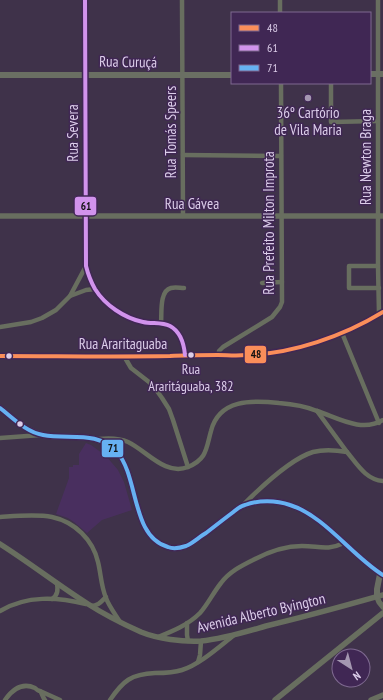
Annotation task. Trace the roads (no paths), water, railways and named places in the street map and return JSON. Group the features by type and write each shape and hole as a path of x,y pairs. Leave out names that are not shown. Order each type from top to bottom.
{"main road":[{"name":"Rua Curuçá","path":"0,75 231,75"},
{"path":"0,408 26,428 42,435 99,439 109,445 122,460 143,522 148,532 160,544 168,548 187,545 243,505 257,502 277,502 290,505 316,519 382,574 377,589 380,596"}],"street":[{"name":"Rua Severa","path":"85,0 86,266"},
{"name":"Rua Tomás Speers","path":"182,0 183,216"},
{"path":"280,0 280,12"},
{"name":"Rua Newton Braga","path":"378,0 380,74 378,121 381,216 378,266 381,313"},
{"name":"Rua Prefeito Milton Improta","path":"219,355 219,351 223,347 272,317 277,312 282,302 281,84"},
{"path":"331,84 331,122 378,121"},
{"path":"183,155 281,156"},
{"name":"Rua Gávea","path":"0,216 381,216"},
{"path":"86,266 95,289 104,300 124,316 138,321 171,326 179,334 182,340 185,356"},
{"path":"0,327 31,322 56,310 70,296 86,266"},
{"path":"378,266 349,266 349,288 379,288"},
{"path":"262,282 282,282"},
{"path":"161,324 164,293 171,288 184,288"},
{"path":"70,296 86,290 95,289"},
{"name":"Rua Araritaguaba","path":"0,356 246,356 296,348 317,342 342,333 381,313"},
{"path":"99,439 109,438 128,442 164,465 175,468 184,468 202,458 206,452 217,417 223,411 241,403 278,402 298,405 360,426 369,426 381,422 342,333"},
{"path":"124,356 131,368 157,390 166,404 173,420 188,467"},
{"path":"316,410 347,452 367,475 372,479 383,481"},
{"path":"0,438 42,435"},
{"path":"243,505 272,478 305,455 323,450 338,450 347,452"},
{"path":"0,517 43,516 67,522 77,528 85,536 96,554 106,597 120,622"},
{"path":"158,637 177,629 201,612 225,578 236,568 274,550 302,546 330,548 344,543"},
{"name":"Avenida Alberto Byington","path":"0,544 90,605 143,633 158,637 188,641 201,641 328,611 380,596"},
{"path":"52,599 57,595 57,583"},
{"path":"380,596 379,602 383,607"},
{"path":"0,611 6,607 27,600 52,599 94,606 99,604 106,597"},
{"path":"275,700 383,613"},
{"path":"187,623 188,641"},
{"path":"110,700 120,687 134,676 141,674 170,673 183,670 198,662 235,634"},
{"path":"198,662 201,641"},
{"path":"5,700 13,691 23,686 30,686 56,699"},
{"path":"40,691 45,700"},
{"path":"373,700 383,695"}],"place":[{"name":"36º Cartório de Vila Maria","path":"308,98"},
{"name":"Rua Araritáguaba, 382","path":"191,355"}]}
